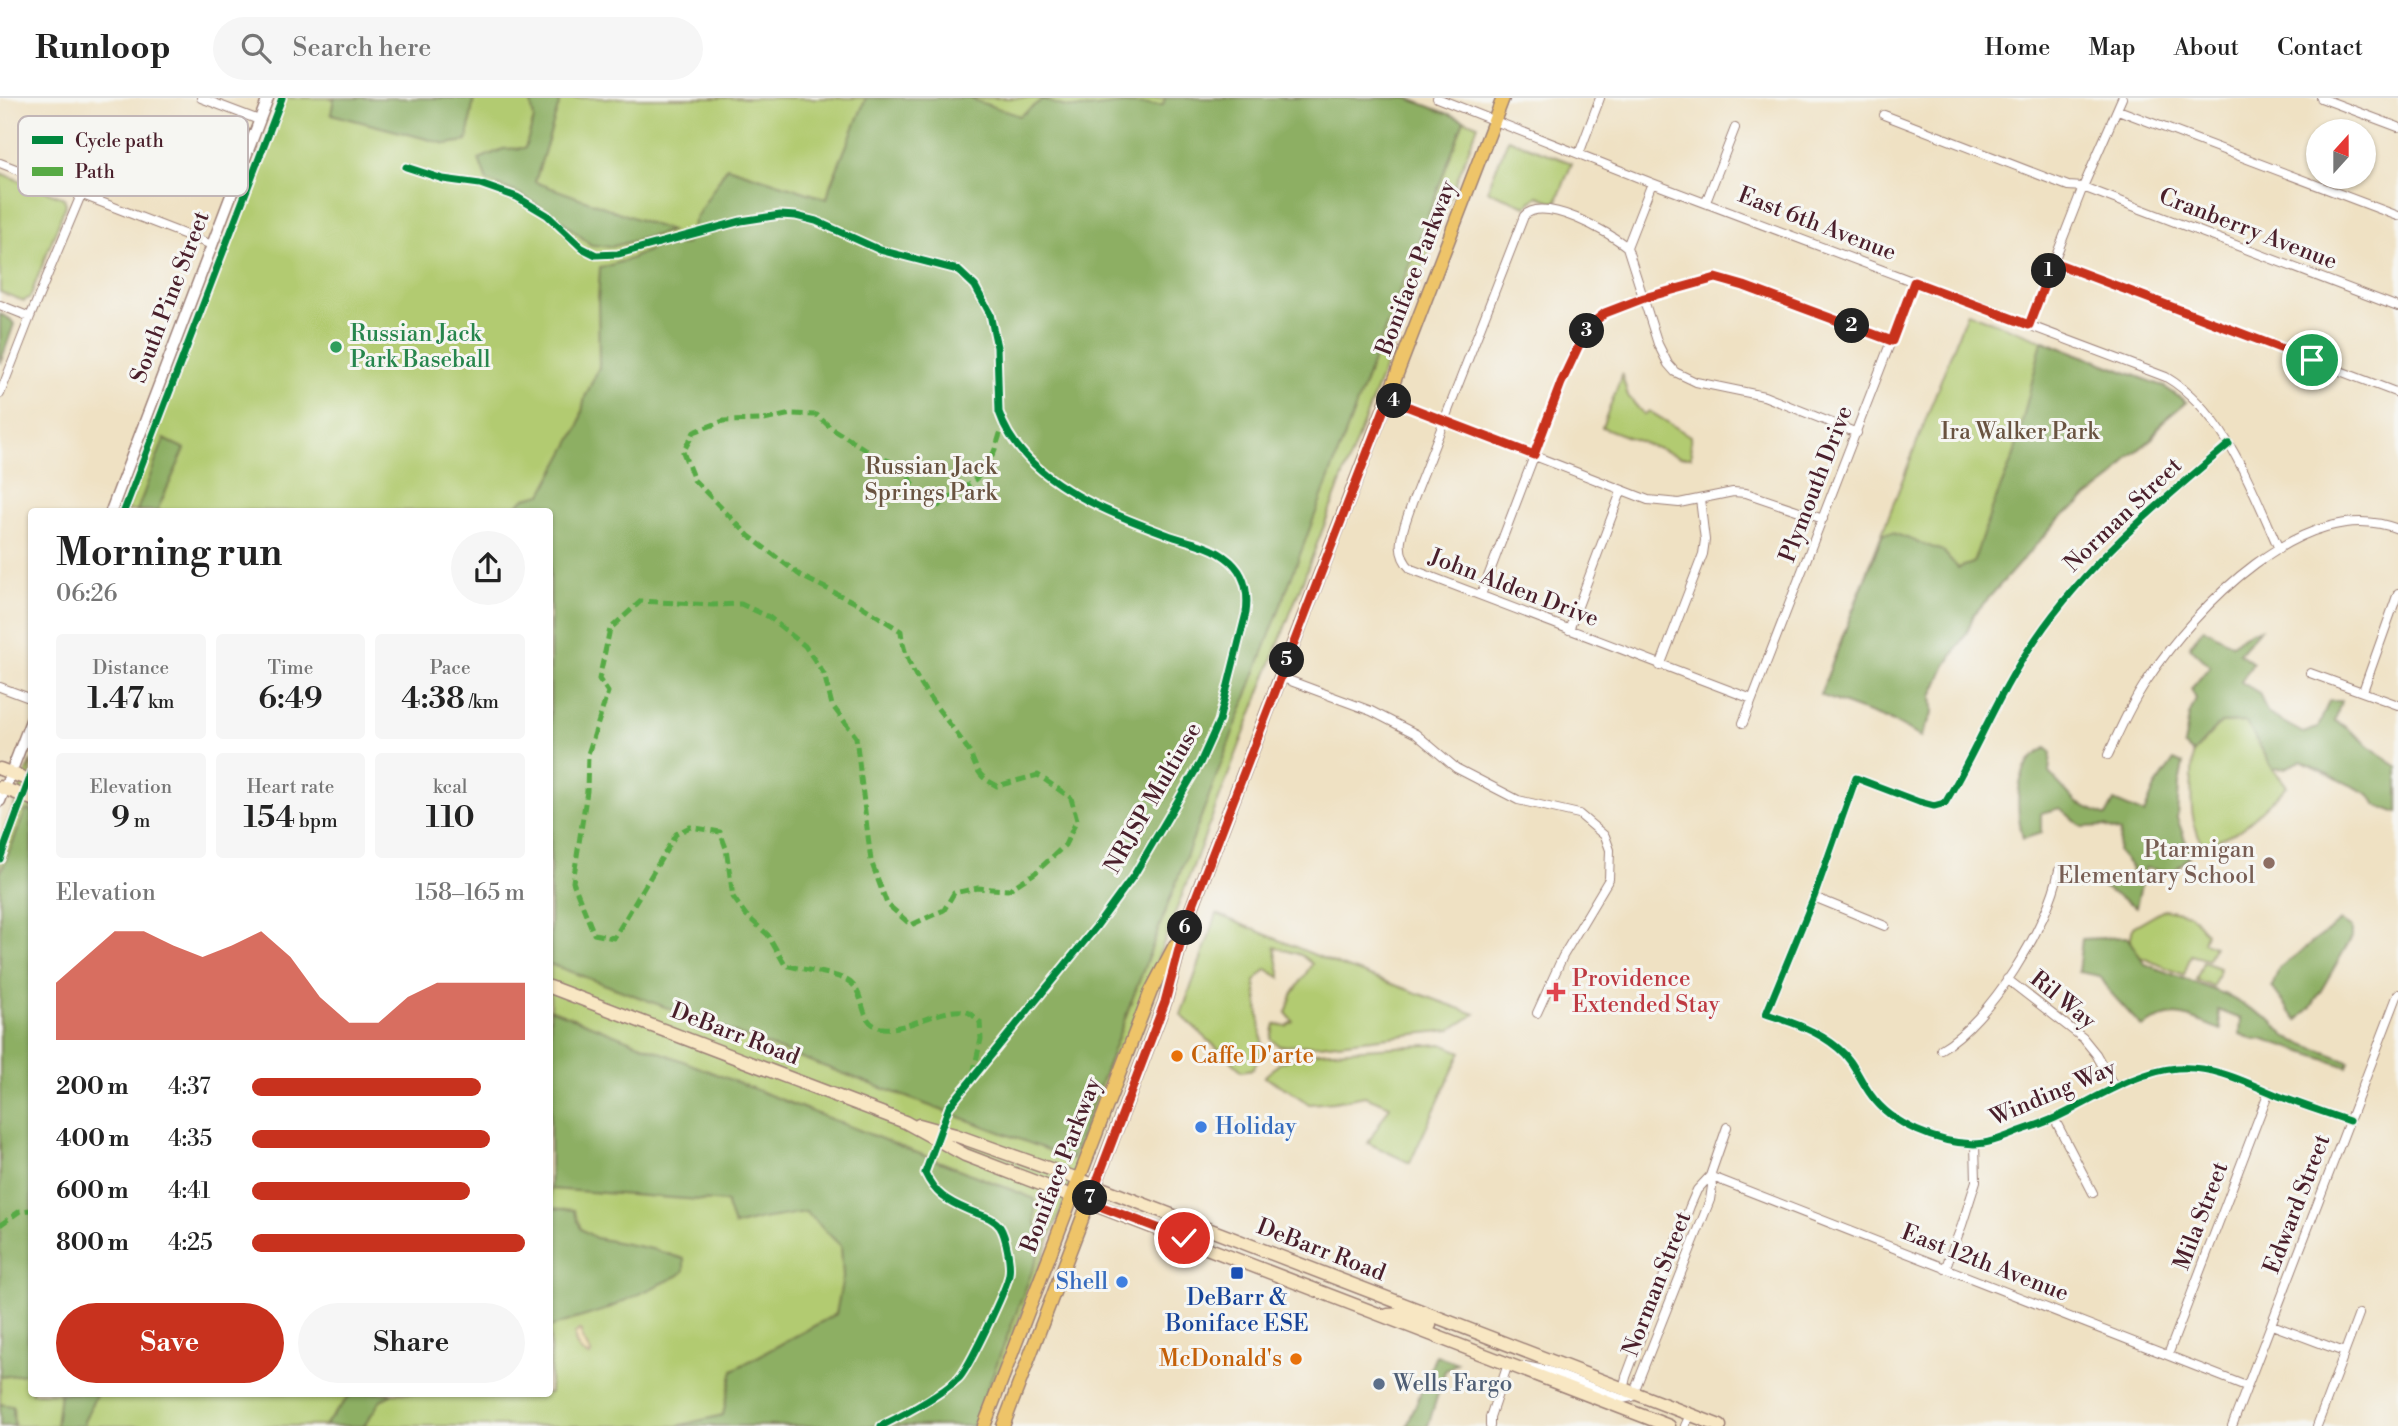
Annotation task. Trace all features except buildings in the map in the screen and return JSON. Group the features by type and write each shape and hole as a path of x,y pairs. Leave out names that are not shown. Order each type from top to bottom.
{"main road":[{"name":"Boniface Parkway","path":"1003,1426 1165,1002 1186,923 1503,98"},
{"path":"5,771 28,780"},
{"path":"2,792 28,798"},
{"name":"Boniface Parkway","path":"984,1426 1151,991 1186,923"},
{"name":"DeBarr Road","path":"553,988 905,1122 944,1131 1078,1179 1491,1337 1688,1420 1720,1426"},
{"name":"DeBarr Road","path":"905,1122 965,1155 1669,1426"},
{"path":"1383,1315 1402,1314 1466,1339 1491,1337"}],"street":[{"path":"201,98 259,120"},
{"name":"South Pine Street","path":"248,149 268,98"},
{"name":"East 6th Avenue","path":"1437,98 1652,183 2166,377 2181,386 2212,417 2229,444 2279,550"},
{"path":"1579,154 1600,98"},
{"path":"2029,325 2083,187 2122,98"},
{"path":"2321,98 2398,127"},
{"path":"2118,110 2398,216"},
{"name":"Cranberry Avenue","path":"1884,115 2068,186 2083,187 2398,307"},
{"path":"1706,202 1735,128"},
{"path":"0,163 18,170"},
{"path":"1652,183 1627,247 1658,344 1668,364 1675,372 1696,382 1764,396 1857,433"},
{"path":"0,394 81,196"},
{"path":"84,196 212,245"},
{"name":"South Pine Street","path":"112,508 230,196"},
{"name":"John Alden Drive","path":"1627,247 1614,236 1582,221 1545,209 1529,211 1524,216 1412,503 1400,543 1400,552 1403,562 1411,569 1752,699"},
{"path":"2053,262 2398,393"},
{"path":"1481,595 1569,364 1584,334 1605,313 1644,298 1716,278 1892,341"},
{"name":"Plymouth Drive","path":"1743,723 1914,282"},
{"path":"0,304 30,317"},
{"path":"1388,399 1534,455 1621,492 1660,502 1679,503 1733,492 1746,493 1823,519"},
{"name":"Norman Street","path":"1814,897 1856,778 1919,802 1934,806 1945,803 2011,677 2059,606 2085,574 2132,526 2229,444"},
{"path":"1569,630 1621,492"},
{"path":"1660,666 1703,554 1705,540 1700,499"},
{"path":"2108,755 2146,681 2192,621 2240,575 2300,537 2327,526 2367,522 2387,524 2398,529"},
{"path":"2363,691 2398,593"},
{"path":"2309,673 2398,705"},
{"path":"1280,677 1371,712 1416,734 1456,768 1518,800 1578,814 1605,836 1610,850 1609,879 1563,956 1536,1013"},
{"path":"0,687 28,698"},
{"path":"2,792 5,771 28,726"},
{"path":"1941,1049 1957,1040 1974,1023 2038,932 2052,901 2059,870"},
{"path":"1814,897 1885,926"},
{"name":"Winding Way","path":"1814,897 1766,1014 1799,1025 1839,1048 1854,1064 1871,1095 1884,1110 1925,1133 1975,1144 2002,1138 2054,1118 2115,1088 2155,1073 2188,1068 2239,1079 2349,1121"},
{"name":"Ril Way","path":"2007,979 2083,1038 2096,1054 2115,1088"},
{"name":"Edward Street","path":"2232,1426 2398,997"},
{"name":"Mila Street","path":"2168,1355 2269,1091"},
{"path":"2054,1118 2093,1194"},
{"name":"Norman Street","path":"1628,1394 1690,1206 1698,1190 1710,1176 1727,1128"},
{"path":"1945,1269 1976,1181 1975,1144"},
{"name":"Norman Street","path":"1628,1394 1710,1200 1710,1176"},
{"name":"East 12th Avenue","path":"1710,1176 2246,1386"},
{"path":"2317,1426 2359,1314"},
{"path":"2272,1325 2344,1352"},
{"path":"1490,1426 1490,1417 1508,1364 1549,1371 1628,1394 1648,1418"}],"green space":[{"name":"Russian Jack Springs Park","path":"283,98 1407,98 1478,125 978,1426 0,1426 0,843 28,768 28,1397 553,1397 553,508 127,508 246,196 248,196"},
{"path":"334,98 474,98 467,141 446,144 331,114"},
{"path":"530,98 561,98 535,182 671,231 611,247 591,245 561,220 520,194 487,181 479,159 503,149 525,148 534,119"},
{"name":"Russian Jack Springs Park","path":"866,98 968,98 1020,116 1043,99 1054,104 1083,108 1124,104 1163,105 1165,98 1407,98 1464,120 1072,1159 553,965 553,508 514,508 525,498 542,494 579,426 585,397 599,367 600,268 630,259 658,246 686,244 695,219 727,167 827,199"},
{"path":"1508,139 1572,163 1556,203 1538,196 1526,206 1487,191"},
{"path":"0,173 18,180 18,196 59,196 64,198 66,204 30,297 24,301 0,292"},
{"name":"Ira Walker Park","path":"1967,312 2163,386 2186,402 2161,423 2152,439 2129,457 2113,478 2059,519 1974,614 1932,696 1933,712 1921,737 1894,722 1820,695"},
{"path":"0,314 14,324 0,364"},
{"name":"Ira Walker Park","path":"2042,341 2163,386 2186,402 2161,423 2152,439 2129,457 2113,478 2059,519 1974,614 1932,696 1933,712 1921,737 1894,722 1820,695 1883,534 1893,533 1943,551 1958,568 1973,563 2014,455"},
{"path":"1622,375 1628,396 1644,415 1649,411 1690,436 1691,457 1680,457 1602,427"},
{"path":"164,439 185,449 158,508 138,508"},
{"path":"2204,628 2232,644 2251,631 2260,629 2239,653 2253,663 2241,682 2259,693 2267,713 2303,733 2318,728 2329,701 2341,701 2335,721 2398,767 2398,813 2376,805 2369,794 2301,761 2285,768 2273,769 2246,722 2221,723 2193,753 2184,745 2189,716 2196,699 2191,689 2210,666 2189,646"},
{"path":"2247,722 2273,769 2287,786 2242,829 2219,839 2208,850 2196,829 2193,817 2193,753 2221,723"},
{"path":"2046,748 2051,752 2049,773 2077,803 2106,816 2114,801 2144,814 2155,787 2174,760 2183,764 2177,818 2190,853 2173,872 2145,868 2136,907 2099,885 2128,884 2132,868 2118,852 2120,832 2105,826 2082,827 2060,808 2041,813 2041,833 2023,839 2018,808 2022,776 2032,758"},
{"path":"28,811 28,1374 0,1377 0,874"},
{"path":"2164,909 2190,914 2206,933 2203,942 2214,946 2208,960 2191,955 2184,975 2128,952 2133,927"},
{"path":"1217,914 1334,963 1475,1014 1450,1030 1320,1045 1279,1046 1271,1039 1275,1024 1286,1026 1293,1021 1286,1013 1292,995 1312,964 1301,955 1275,947 1281,978 1266,969 1255,981 1263,1050 1253,1069 1242,1071 1181,1015"},
{"path":"2341,921 2352,928 2352,937 2312,1006 2297,1021 2272,987 2279,968"},
{"path":"2127,937 2145,964 2224,994 2271,1020 2287,1038 2349,1061 2347,1067 2264,1039 2255,1040 2240,1034 2241,1019 2218,1010 2221,1030 2190,1018 2173,1015 2142,1027 2110,992 2100,976 2078,972 2082,939"},
{"path":"2203,962 2220,968 2213,987 2196,980"},
{"path":"553,1010 1035,1199 1035,1220 1043,1243 973,1426 677,1426 723,1415 733,1370 836,1314 843,1277 841,1246 806,1212 734,1226 726,1202 553,1189"},
{"path":"1442,1044 1461,1052 1410,1163 1368,1143 1390,1106 1365,1096 1309,1104 1264,1077 1281,1062 1317,1052"},
{"path":"553,1208 574,1210 581,1229 596,1238 652,1249 684,1259 684,1271 678,1276 605,1310 553,1326"},
{"path":"1436,1355 1457,1363 1445,1371 1428,1426 1407,1426"},
{"path":"60,1397 95,1397 84,1421 85,1426 56,1426"},
{"path":"349,1397 387,1397 381,1400 364,1426 324,1426"},
{"path":"0,1404 13,1406 14,1426 0,1426"}],"sand":[{"path":"579,1330 582,1331 582,1339 591,1353 590,1356 583,1353 577,1345 575,1334"}],"marked path":[{"path":"973,1074 981,1039 980,1022 971,1014 948,1012 904,1026 875,1026 866,1017 856,990 847,980 785,965 768,935 746,915 733,897 726,848 720,832 690,827 676,834 614,938 594,934 573,882 587,791 588,754 608,692 599,679 610,629 641,601 741,604 769,617 805,646 824,674 832,705 856,737 871,861 887,904 911,925 944,910 954,893 978,888 1008,890 1035,873 1065,845 1077,820 1071,798 1038,775 997,786 984,778 967,748 917,678 904,647 901,631 860,605 801,576 749,536 694,480 683,452 694,432 723,421 764,420 791,414 817,415 831,428 871,453 900,466 935,509 984,470 996,448 1003,423"},
{"path":"0,1225 20,1211 28,1210"}],"cycle path":[{"path":"248,187 282,98"},
{"name":"NRJSP Multiuse","path":"406,167 443,179 480,184 517,197 547,215 582,248 596,255 618,254 741,221 780,215 816,221 880,250 958,270 975,286 990,314 997,347 999,412 1010,436 1026,456 1068,490 1093,503 1142,525 1218,553 1232,563 1244,582 1246,613 1219,721 1200,763 1134,875 1096,927 949,1107 925,1173 942,1196 997,1223 1004,1237 1009,1274 970,1361 958,1379 932,1398 881,1426"},
{"path":"125,508 245,196"},
{"path":"2229,444 2125,535 2056,612 2022,659 1945,803 1934,806 1919,802 1856,778 1814,897 1766,1014 1813,1031 1838,1048 1880,1106 1903,1123 1931,1136 1960,1143 1980,1144 2003,1138 2055,1118 2130,1081 2177,1068 2202,1069 2227,1075 2349,1121"},
{"path":"0,859 28,783"}],"place":[{"name":"Russian Jack Park Baseball","path":"336,347"},
{"name":"Ptarmigan Elementary School","path":"2269,863"},
{"name":"Providence Extended Stay","path":"1556,992"},
{"name":"Caffe D'arte","path":"1177,1056"},
{"name":"Holiday","path":"1201,1127"},
{"name":"DeBarr & Boniface ESE","path":"1237,1273"},
{"name":"Shell","path":"1122,1282"},
{"name":"McDonald's","path":"1296,1359"},
{"name":"Wells Fargo","path":"1379,1384"}],"route":[{"path":"1184,1238 1089,1202 1165,1002 1186,923 1388,399 1534,455 1561,383 1584,334 1605,313 1624,305 1716,278 1892,341 1914,282 2029,325 2053,262 2312,360"}]}
